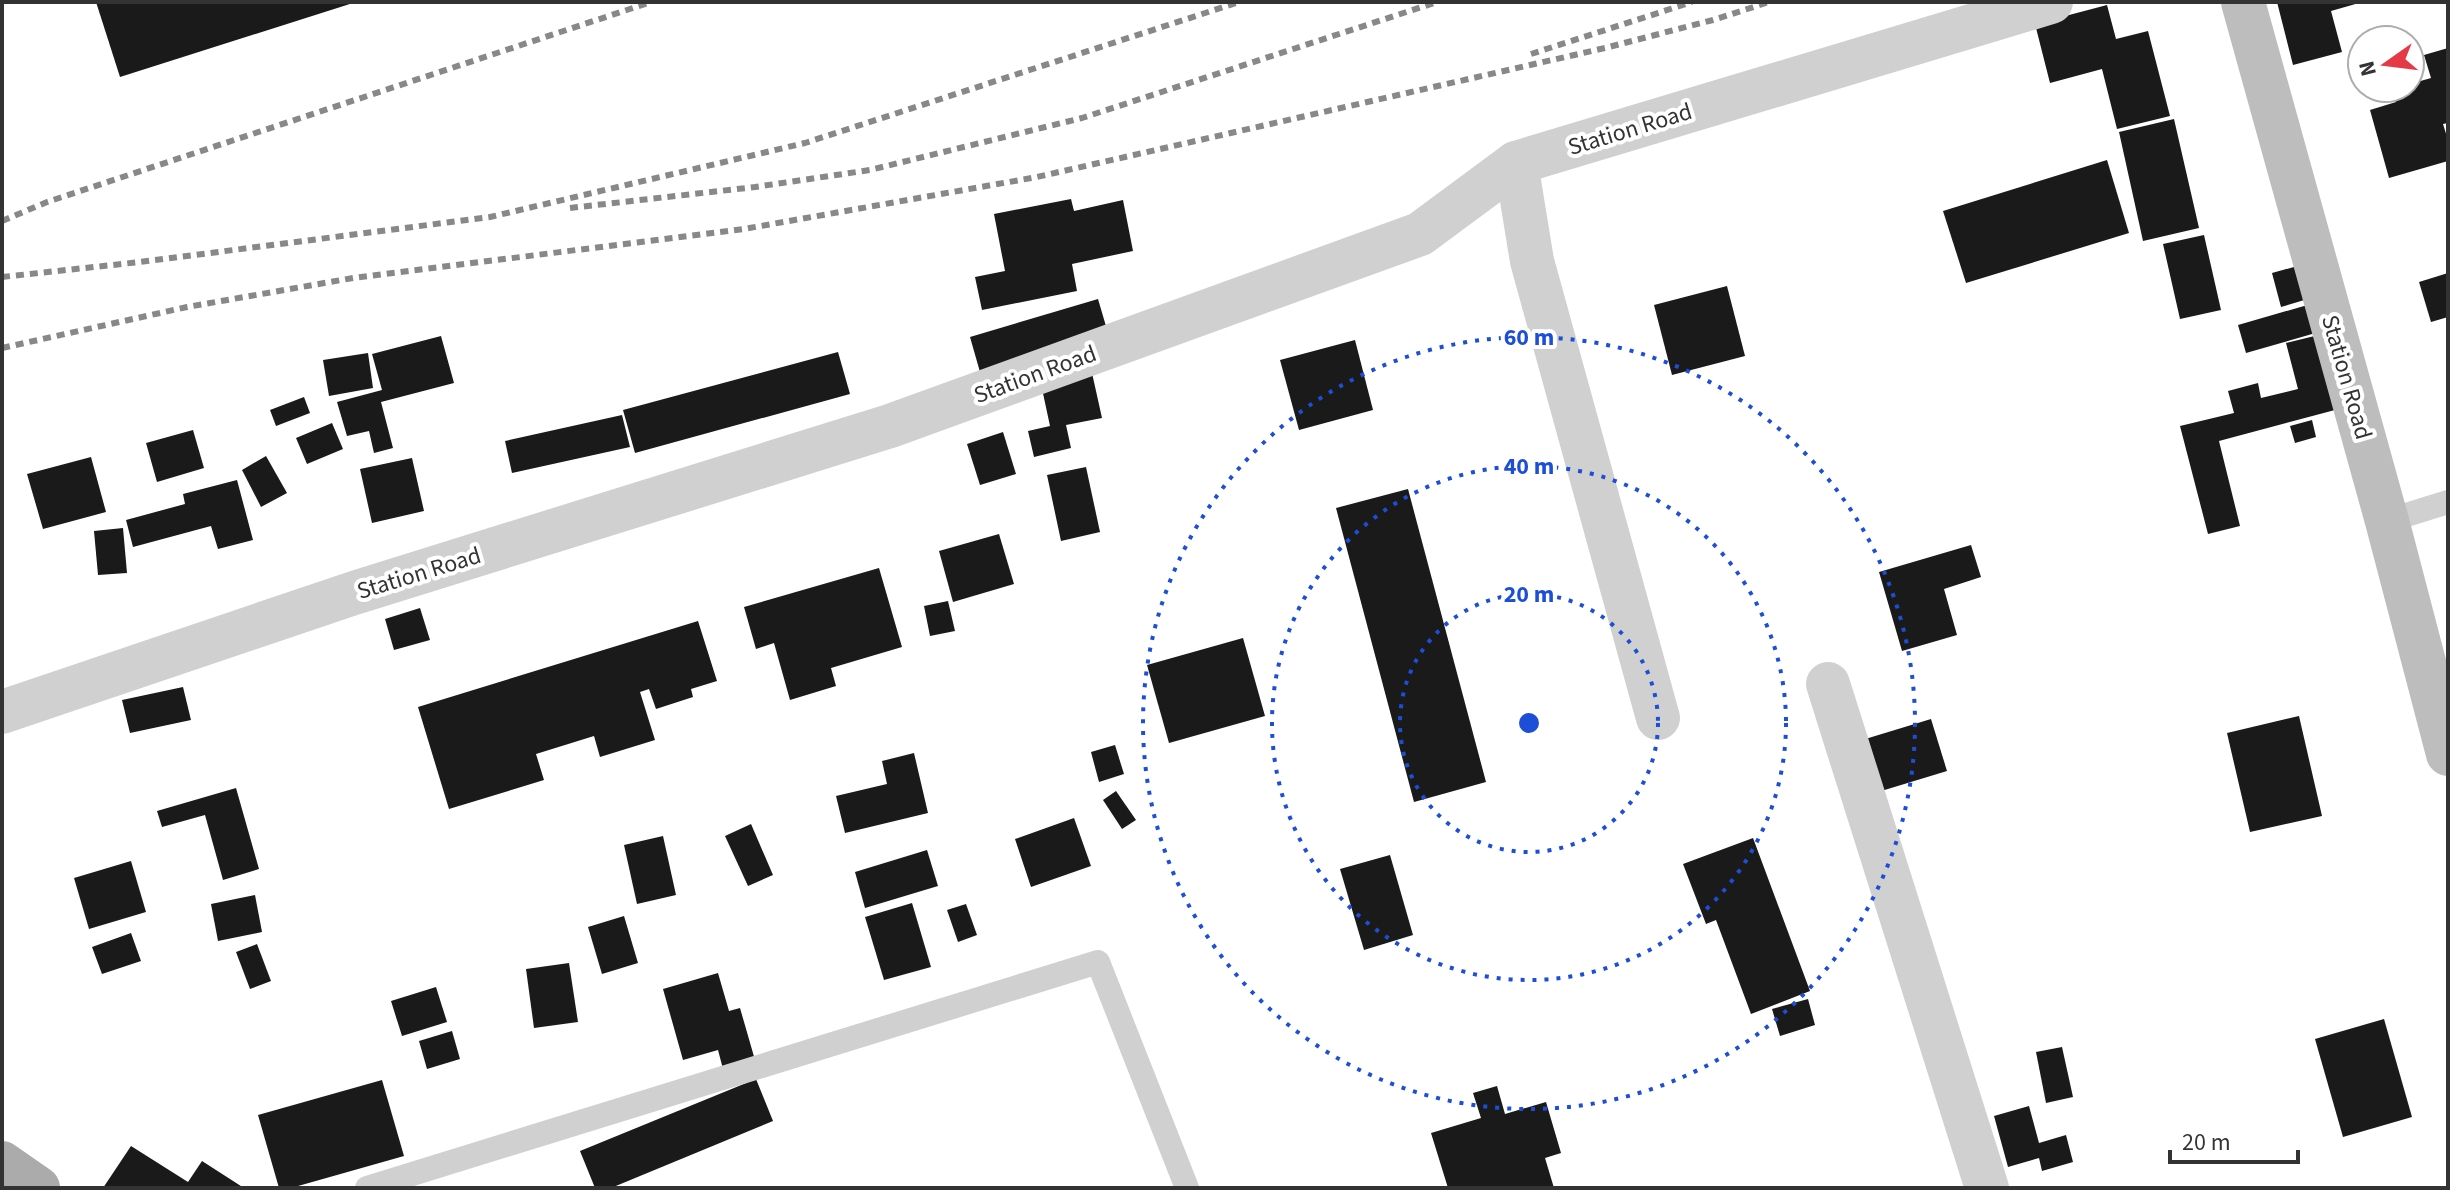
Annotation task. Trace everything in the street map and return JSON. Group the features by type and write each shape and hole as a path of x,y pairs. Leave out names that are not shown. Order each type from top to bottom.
{"main road":[{"name":"Station Road","path":"2243,2 2387,521 2448,754"},
{"path":"2,1163 38,1188"}],"street":[{"name":"Station Road","path":"2,712 354,593 890,426 1391,245 1420,234 1516,163 2051,2"},
{"path":"1516,163 1532,261 1658,718"},
{"path":"1828,684 1987,1188"}],"lane":[{"path":"2387,521 2448,502"},
{"path":"367,1188 1098,962 1187,1188"}],"building":[{"path":"96,2 353,2 353,3 120,77"},
{"path":"2277,2 2359,2 2331,11 2342,52 2293,65"},
{"path":"2107,5 2116,39 2148,31 2170,116 2117,129 2102,69 2050,83 2035,24"},
{"path":"2448,48 2448,123 2443,124 2448,140 2448,161 2389,178 2370,110 2390,104 2426,104 2426,79 2431,78 2426,54"},
{"path":"2174,119 2199,228 2143,241 2119,132"},
{"path":"2107,160 2129,233 1966,283 1943,211"},
{"path":"1071,199 1074,211 1123,200 1133,251 1072,264 1077,291 982,310 975,277 1005,271 994,214"},
{"path":"2204,235 2221,310 2180,319 2163,244"},
{"path":"2301,265 2311,298 2281,307 2272,273"},
{"path":"2448,273 2448,317 2431,322 2419,282"},
{"path":"1727,286 1745,356 1672,375 1654,305"},
{"path":"1098,299 1108,333 980,372 970,337"},
{"path":"2311,304 2319,332 2246,353 2238,325"},
{"path":"2331,332 2350,406 2219,441 2240,526 2208,534 2180,426 2234,413 2228,391 2258,383 2261,398 2298,389 2286,343"},
{"path":"441,336 454,383 381,402 393,448 374,453 369,431 347,436 337,402 382,390 372,354"},
{"path":"1355,340 1373,410 1299,430 1280,360"},
{"path":"838,352 850,394 635,453 623,410"},
{"path":"368,353 373,388 329,396 323,360"},
{"path":"1092,373 1102,418 1066,425 1071,448 1034,457 1028,431 1050,426 1041,384"},
{"path":"304,397 310,413 276,426 270,410"},
{"path":"622,415 630,447 512,473 505,441"},
{"path":"2312,420 2316,437 2295,443 2290,426"},
{"path":"332,423 343,449 307,464 296,438"},
{"path":"193,430 204,468 157,482 146,443"},
{"path":"1003,432 1016,474 980,485 967,444"},
{"path":"266,456 287,493 261,507 242,470"},
{"path":"91,457 106,512 43,529 27,474"},
{"path":"412,458 424,511 372,523 360,469"},
{"path":"1086,467 1100,532 1061,541 1047,475"},
{"path":"237,480 253,540 218,549 211,526 133,547 126,520 185,504 183,494"},
{"path":"1408,489 1486,782 1414,802 1336,508"},
{"path":"123,528 127,573 98,575 94,531"},
{"path":"999,534 1014,584 953,602 939,551"},
{"path":"1971,545 1981,577 1944,589 1957,635 1902,651 1879,572"},
{"path":"879,568 902,647 831,668 836,686 790,700 774,643 756,649 744,607"},
{"path":"948,601 955,631 930,636 924,606"},
{"path":"420,608 430,640 394,650 385,619"},
{"path":"698,621 717,681 691,689 693,697 656,709 649,689 640,692 655,740 600,757 594,736 536,754 544,780 449,809 418,707"},
{"path":"1243,638 1265,716 1169,743 1147,665"},
{"path":"183,687 191,720 130,733 122,700"},
{"path":"2299,716 2322,816 2250,832 2227,733"},
{"path":"1931,719 1947,771 1878,792 1862,740"},
{"path":"1115,745 1124,774 1099,782 1091,752"},
{"path":"914,753 928,813 845,833 836,796 887,784 882,761"},
{"path":"236,788 259,869 223,880 205,815 162,827 157,811"},
{"path":"1116,791 1136,820 1122,829 1103,800"},
{"path":"1074,818 1091,866 1031,887 1015,839"},
{"path":"751,824 773,875 748,886 725,836"},
{"path":"663,836 676,895 637,904 624,845"},
{"path":"1753,838 1810,991 1751,1014 1716,920 1706,924 1683,864"},
{"path":"927,850 938,886 865,908 855,872"},
{"path":"1390,855 1413,935 1364,950 1340,869"},
{"path":"131,861 146,912 89,929 74,878"},
{"path":"255,895 262,932 218,941 211,904"},
{"path":"912,903 931,967 884,980 865,917"},
{"path":"966,904 977,935 958,942 947,910"},
{"path":"624,916 638,963 602,974 588,927"},
{"path":"131,933 141,961 102,974 92,947"},
{"path":"257,944 271,981 250,989 236,952"},
{"path":"569,963 578,1022 534,1028 526,969"},
{"path":"718,973 729,1011 740,1008 755,1060 723,1069 718,1050 683,1060 663,989"},
{"path":"436,987 447,1022 402,1036 391,1001"},
{"path":"1808,999 1815,1025 1780,1036 1772,1009"},
{"path":"2384,1019 2412,1117 2343,1137 2315,1039"},
{"path":"452,1031 460,1059 427,1069 419,1041"},
{"path":"2062,1047 2073,1097 2046,1103 2036,1052"},
{"path":"756,1079 773,1121 611,1188 595,1188 580,1151"},
{"path":"382,1080 404,1156 291,1188 279,1188 258,1115"},
{"path":"1497,1086 1505,1114 1546,1102 1561,1153 1545,1158 1554,1188 1448,1188 1431,1133 1481,1118 1473,1093"},
{"path":"2029,1106 2039,1143 2066,1135 2073,1162 2042,1171 2039,1158 2008,1167 1994,1116"},
{"path":"131,1146 188,1182 202,1161 244,1188 103,1188"}],"railway":[{"path":"2,221 47,202 651,2"},
{"path":"2,277 490,217 805,143 1239,2"},
{"path":"570,208 755,187 870,170 1082,118 1437,2"},
{"path":"1531,54 1692,2"},
{"path":"2,348 187,307 353,278 744,229 1037,177 1605,48 1769,2"}]}
